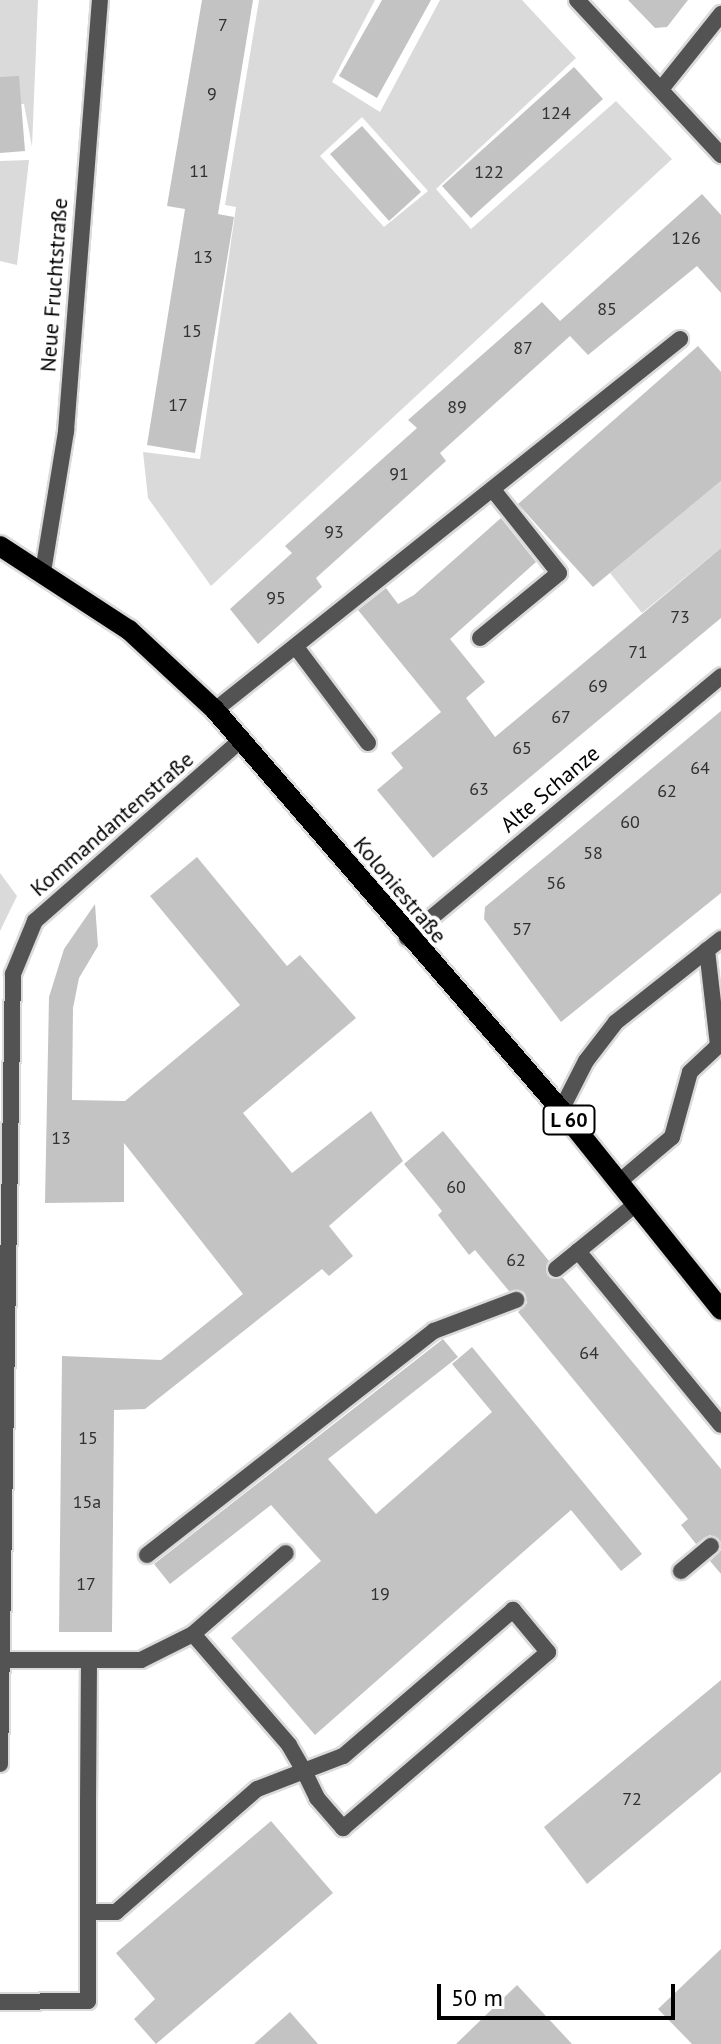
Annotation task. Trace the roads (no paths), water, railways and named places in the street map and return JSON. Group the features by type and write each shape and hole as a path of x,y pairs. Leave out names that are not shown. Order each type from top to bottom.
{"main road":[{"name":"Koloniestraße","path":"0,546 129,630 215,710 407,938 561,1110 721,1310"}],"street":[{"name":"Neue Fruchtstraße","path":"43,572 66,431 100,0"},
{"path":"577,0 721,155"},
{"path":"662,88 721,14"},
{"path":"215,710 494,491 680,339"},
{"path":"480,638 559,573 494,491"},
{"path":"296,647 368,743"},
{"name":"Alte Schanze","path":"407,938 721,676"},
{"name":"Kommandantenstraße","path":"0,1764 13,974 35,921 242,739"},
{"path":"561,1110 586,1061 616,1022 721,939"},
{"path":"620,1181 672,1137 690,1072 720,1044 707,950"},
{"path":"556,1269 636,1204"},
{"path":"578,1251 721,1425"},
{"path":"147,1555 434,1331 516,1300"},
{"path":"681,1571 711,1546"},
{"path":"1,1660 141,1660 193,1634 286,1553"},
{"path":"88,1912 116,1912 257,1789 304,1771 343,1756 513,1610 548,1652 343,1828 317,1798 304,1771 289,1745 193,1634"},
{"path":"0,2002 88,2001 89,1660"}]}
